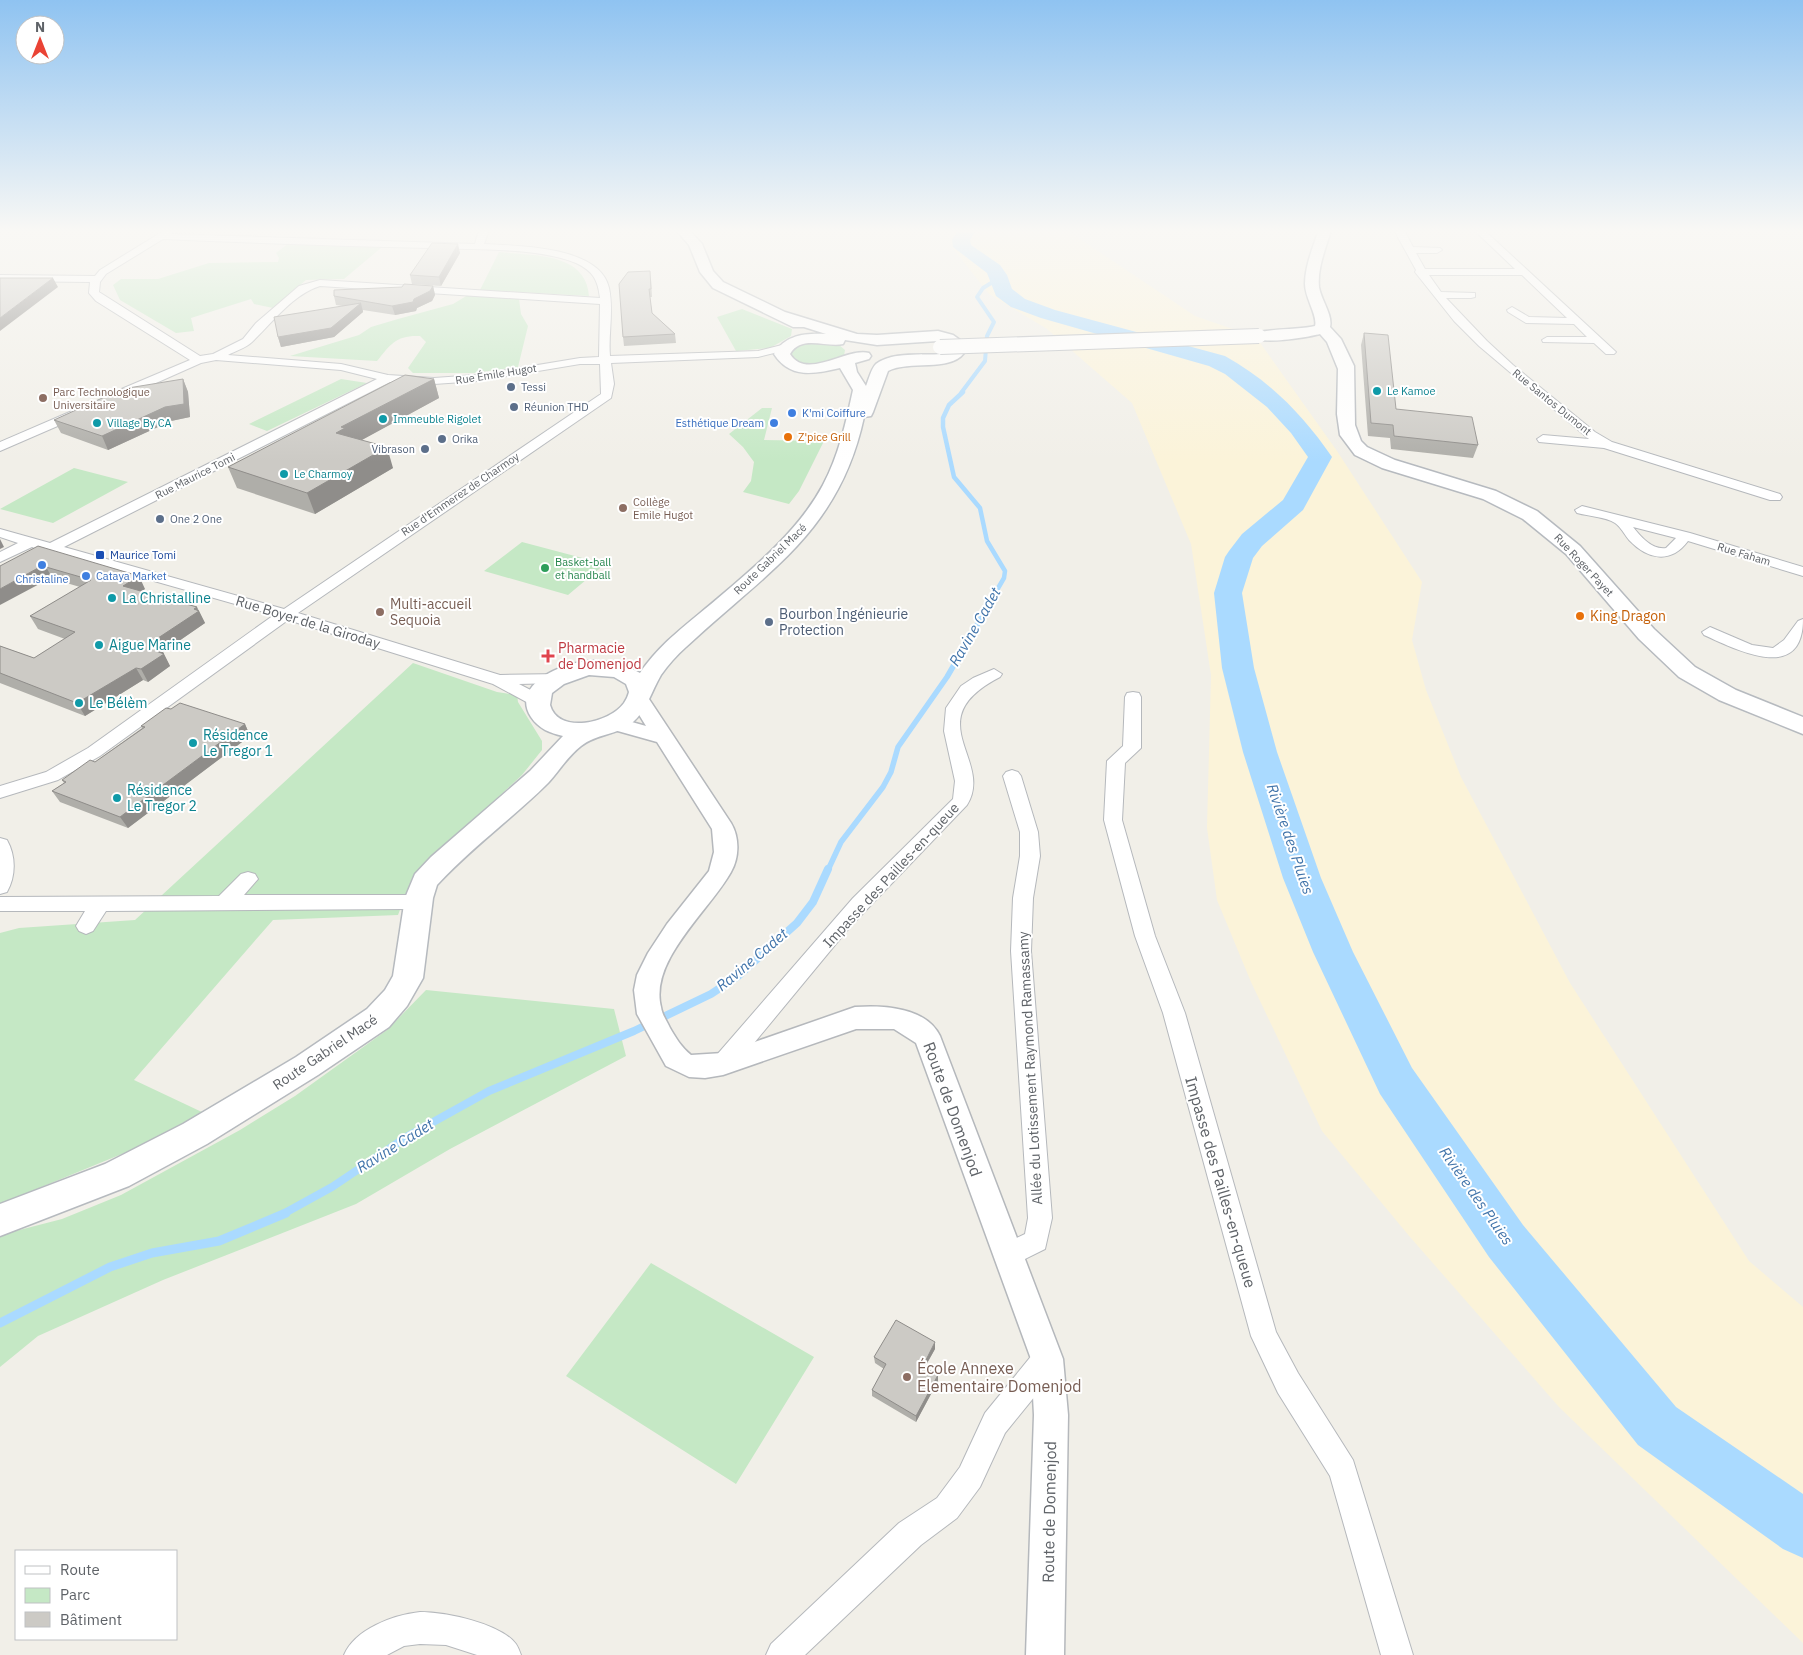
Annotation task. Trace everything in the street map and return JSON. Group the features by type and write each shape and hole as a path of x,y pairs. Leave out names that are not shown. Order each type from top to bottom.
{"main road":[{"path":"762,307 828,339 849,359"},
{"path":"789,349 796,365 830,367 849,359 898,349 1303,334 1322,329 1324,321 1317,307"},
{"path":"788,320 801,331 789,349"},
{"path":"788,320 806,322 844,336 868,340 938,336 955,343 956,353 953,356 939,359 896,360 881,368 863,418 853,428"},
{"name":"Rue Roger Payet","path":"1322,329 1332,336 1345,362 1347,373 1345,417 1351,439 1360,450 1383,462 1495,498 1528,514 1549,528 1569,546 1647,634 1688,673 1719,690 1803,726"},
{"path":"1303,334 1322,338 1337,347"},
{"path":"789,349 828,339"},
{"name":"Route Gabriel Macé","path":"641,695 652,669 674,644 725,603 809,522 828,495 839,472 853,428 861,390 849,359"},
{"name":"Route Gabriel Macé","path":"606,668 635,661 674,644"},
{"path":"606,668 623,671 636,679 641,695 631,713 614,723 591,730 576,730 551,724 540,714 538,701 544,689 557,678 572,671 606,668"},
{"path":"539,777 551,739 551,724"},
{"name":"Route Gabriel Macé","path":"0,1220 117,1175 186,1138 307,1066 378,1018 396,998 408,978 419,898 424,881 539,777 572,741 591,730"}],"street":[{"path":"113,307 198,360"},
{"path":"216,357 247,341 260,325 281,307"},
{"path":"605,307 606,360"},
{"name":"Rue Santos Dumont","path":"1449,307 1498,359 1592,435 1608,444 1776,497"},
{"path":"1560,307 1610,352"},
{"path":"1512,310 1526,320 1575,321"},
{"path":"1547,340 1596,340"},
{"name":"Rue Émile Hugot","path":"0,447 198,360 216,357 341,367 410,381 458,381 560,363 767,354 789,349"},
{"name":"Rue d'Emmerez de Charmoy","path":"286,614 607,394 606,360"},
{"name":"Rue Maurice Tomi","path":"0,572 388,378"},
{"path":"1544,439 1608,444"},
{"name":"Rue Faham","path":"1582,510 1685,536 1803,572"},
{"path":"1619,519 1641,545 1650,550 1662,552 1672,550 1685,536"},
{"name":"Rue Boyer de la Giroday","path":"0,533 286,614 499,680 538,701"},
{"path":"0,558 30,542"},
{"path":"0,792 52,776 94,752 286,614"},
{"path":"1710,632 1758,652 1770,653 1786,648 1803,624"},
{"name":"Impasse des Pailles-en-queue","path":"722,1064 859,904 959,804 966,791 965,777 954,742 952,712 957,699 968,687 994,674"},
{"name":"Rue Boyer de la Giroday","path":"499,680 557,678"},
{"name":"Route de Domenjod","path":"641,695 665,738 722,829 725,859 716,878 658,957 648,982 647,1005 667,1047 682,1064 700,1069 722,1064 855,1018 878,1016 900,1018 927,1036 1007,1256 1047,1359 1051,1415 1045,1655"},
{"name":"Impasse des Pailles-en-queue","path":"1133,696 1132,748 1116,760 1112,820 1146,936 1174,1013 1264,1336 1288,1383 1343,1470 1397,1655"},
{"path":"614,723 665,738"},
{"name":"Allée du Lotissement Raymond Ramassamy","path":"1007,1256 1036,1241 1040,1218 1021,951 1023,898 1030,856 1030,832 1012,776"},
{"path":"0,845 5,865 0,887"},
{"path":"224,903 248,879"},
{"path":"0,904 224,903 352,908 409,902 419,898"},
{"path":"86,926 100,904"},
{"path":"782,1655 910,1534 947,1508 970,1477 994,1423 1047,1359"},
{"path":"360,1655 406,1629 451,1629 494,1645 505,1655"}],"green space":[{"path":"132,307 225,307 191,318 194,331 176,333"},
{"path":"441,307 520,307 521,314 528,326 518,367 474,373 413,373 408,368 426,342 420,336 400,339 386,350 377,361 290,356 359,335 371,327"},
{"path":"742,309 792,329 791,336 770,348 736,351 717,317"},
{"path":"810,341 838,344 845,350 844,356 823,364 808,365 787,356 797,344"},
{"path":"341,379 367,383 267,431 249,424"},
{"path":"762,408 772,408 764,440 824,441 799,491 789,504 743,492 751,481 754,462 743,447 729,434"},
{"path":"74,468 128,482 53,523 0,509"},
{"name":"Basket-ball et handball","path":"522,542 605,564 568,595 484,571"},
{"path":"413,663 497,692 517,695 518,702 542,741 542,750 522,775 412,878 398,915 273,920 134,1080 204,1113 156,1140 0,1204 0,933 19,928 135,920"},
{"path":"426,990 614,1009 626,1056 450,1149 356,1204 163,1280 38,1336 0,1367 0,1235 62,1219 121,1195 240,1130 295,1096 387,1030"},
{"path":"651,1263 814,1357 736,1484 566,1376"}],"sand":[{"path":"1011,307 1182,307 1195,316 1256,337 1337,451 1422,582 1412,640 1426,690 1461,777 1570,983 1749,1261 1803,1307 1803,1643 1559,1407 1410,1237 1322,1131 1251,982 1217,900 1207,828 1211,675 1191,544 1132,403 1047,329"}],"building":[{"path":"0,307 14,307 0,318"},
{"path":"335,307 356,307 331,328 278,337 274,317"},
{"path":"621,307 651,307 652,313 675,334 623,337"},
{"path":"1364,333 1388,335 1396,409 1472,417 1478,445 1394,436 1393,425 1371,423"},
{"path":"405,375 434,379 341,427 345,428 336,433 387,447 307,493 228,467"},
{"path":"183,379 184,404 165,407 102,436 54,420 122,389"},
{"path":"38,546 139,576 123,586 197,607 194,609 199,611 149,644 161,648 156,651 164,654 141,669 136,668 77,703 0,673 0,646 34,658 75,632 30,616 91,580 46,567 38,568 0,589 0,566"},
{"path":"180,703 245,724 120,817 52,791 66,782 62,780 90,760 95,762 145,727 141,726 166,708 171,709"},
{"name":"École Annexe Elementaire Domenjod","path":"896,1320 935,1342 923,1366 938,1375 916,1416 872,1390 886,1364 874,1357"}],"waterway":[{"name":"Ravine Cadet","path":"961,393 985,361 987,336 994,322 984,307"},
{"name":"Rivière des Pluies","path":"1030,307 1217,361 1248,380 1275,402 1299,428 1320,457 1294,504 1252,540 1239,557 1228,593 1238,668 1260,752 1302,878 1333,952 1396,1081 1506,1241 1657,1426 1803,1529"},
{"name":"Ravine Cadet","path":"963,392 949,405 943,418 943,427 954,477 980,508 987,541 1005,571 1004,578 990,602"},
{"name":"Ravine Cadet","path":"828,870 841,842 883,787 891,772 898,747 947,677 991,601"},
{"name":"Ravine Cadet","path":"283,1214 332,1187 408,1136 489,1091 634,1031 711,994 738,976 797,923 813,902 828,869"},
{"name":"Ravine Cadet","path":"0,1323 110,1267 152,1253 219,1241 286,1213"}],"place":[{"name":"Tessi","path":"511,387"},
{"name":"Le Kamoe","path":"1377,391"},
{"name":"Parc Technologique Universitaire","path":"43,398"},
{"name":"Réunion THD","path":"514,407"},
{"name":"K'mi Coiffure","path":"792,413"},
{"name":"Immeuble Rigolet","path":"383,419"},
{"name":"Village By CA","path":"97,423"},
{"name":"Esthétique Dream","path":"774,423"},
{"name":"Z'pice Grill","path":"788,437"},
{"name":"Orika","path":"442,439"},
{"name":"Vibrason","path":"425,449"},
{"name":"Le Charmoy","path":"284,474"},
{"name":"Collège Emile Hugot","path":"623,508"},
{"name":"One 2 One","path":"160,519"},
{"name":"Maurice Tomi","path":"100,555"},
{"name":"Christaline","path":"42,565"},
{"name":"Basket-ball et handball","path":"545,568"},
{"name":"Cataya Market","path":"86,576"},
{"name":"La Christalline","path":"112,598"},
{"name":"Multi-accueil Sequoia","path":"380,612"},
{"name":"King Dragon","path":"1580,616"},
{"name":"Bourbon Ingénieurie Protection","path":"769,622"},
{"name":"Aigue Marine","path":"99,645"},
{"name":"Pharmacie de Domenjod","path":"548,656"},
{"name":"Le Bélèm","path":"79,703"},
{"name":"Résidence Le Tregor 1","path":"193,743"},
{"name":"Résidence Le Tregor 2","path":"117,798"},
{"name":"École Annexe Elementaire Domenjod","path":"907,1377"}]}
